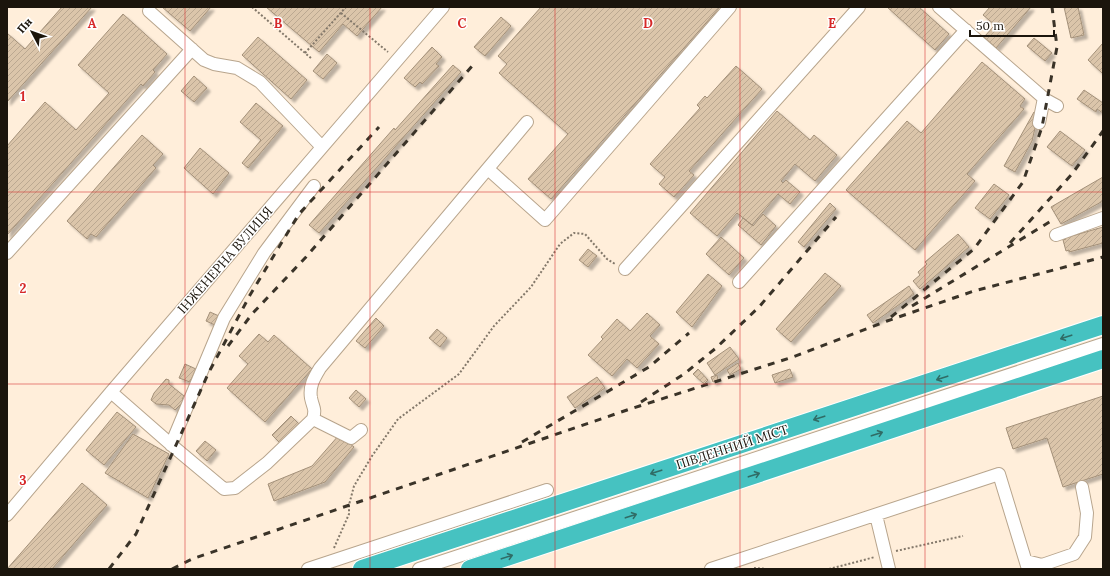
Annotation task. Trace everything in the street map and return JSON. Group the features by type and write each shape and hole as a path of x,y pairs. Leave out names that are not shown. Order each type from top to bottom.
{"highway":[{"name":"ПІВДЕННИЙ МІСТ","path":"362,569 1103,325"},
{"path":"470,569 1103,359"}],"street":[{"name":"ІНЖЕНЕРНА ВУЛИЦЯ","path":"7,515 443,7"},
{"path":"488,169 545,220 730,7"},
{"path":"625,269 859,7"},
{"path":"939,7 1044,98 1056,106"},
{"path":"149,11 204,60 214,64 237,68 260,82 322,147"},
{"path":"739,282 966,30"},
{"path":"7,253 192,49"},
{"path":"1039,123 1044,98"},
{"path":"111,392 224,489 235,488 266,463 313,420 315,410 311,397 311,383 320,368 527,122"},
{"path":"171,445 224,318 264,253 314,186"},
{"path":"1056,235 1103,218"},
{"path":"418,569 440,566 1103,344"},
{"path":"313,420 351,438 361,430"},
{"path":"711,569 999,474 1027,565 1042,565 1074,554 1085,537 1087,513 1082,487"},
{"path":"308,569 547,490"},
{"path":"876,515 890,569"}],"path":[{"path":"252,7 312,59"},
{"path":"305,53 346,7"},
{"path":"341,13 392,56"},
{"path":"334,548 349,514 349,505 354,486 372,456 398,419 459,374 494,326 531,286 560,244 574,233 585,234 607,259 616,266 625,269"}],"building":[{"path":"62,7 92,7 7,102 7,33 25,49"},
{"path":"162,7 211,7 190,31"},
{"path":"266,7 382,7 357,36 343,24 319,52"},
{"path":"541,7 720,7 551,199 528,179 568,134 499,73 507,64 498,56"},
{"path":"887,7 919,7 949,34 935,50"},
{"path":"990,7 1031,7 996,48 984,37 995,25 983,15"},
{"path":"1064,7 1078,7 1084,35 1071,38"},
{"path":"123,14 167,54 153,70 155,72 143,86 141,84 7,235 7,146 45,102 76,130 109,93 78,65"},
{"path":"501,17 511,26 485,56 474,47"},
{"path":"258,37 307,80 291,99 242,55"},
{"path":"1034,38 1052,53 1045,61 1027,46"},
{"path":"1103,43 1103,74 1088,60"},
{"path":"432,47 442,57 436,64 439,66 422,84 420,82 415,87 404,78"},
{"path":"327,54 337,63 323,79 313,71"},
{"path":"982,62 1025,99 1020,106 1024,109 967,174 975,181 915,250 846,190 907,121 921,133"},
{"path":"453,65 461,72 319,233 309,225 394,128 395,130"},
{"path":"736,66 762,89 689,171 694,175 674,197 659,184 665,177 650,164 700,108 697,105 705,96 707,98"},
{"path":"194,76 207,88 194,102 181,91"},
{"path":"1084,90 1103,103 1103,113 1097,109 1096,112 1077,99"},
{"path":"256,103 283,126 248,168 242,163 261,140 240,122"},
{"path":"777,111 810,140 814,135 837,155 815,181 795,164 781,181 783,183 786,180 800,192 790,204 778,194 752,225 737,213 717,236 690,213"},
{"path":"1034,112 1038,115 1032,141 1015,172 1004,166"},
{"path":"1060,131 1085,150 1072,166 1047,147"},
{"path":"142,135 163,154 153,165 156,168 96,237 91,234 87,239 67,221"},
{"path":"200,148 229,173 213,194 184,168"},
{"path":"1103,177 1103,201 1061,224 1051,207"},
{"path":"994,184 1009,195 990,219 975,208"},
{"path":"830,203 836,209 804,247 798,242"},
{"path":"763,214 776,226 761,245 738,225 743,218 753,226"},
{"path":"1103,227 1103,243 1069,252 1069,250 1066,251 1063,240 1066,239 1065,238"},
{"path":"958,234 969,247 920,289 913,281 920,275 918,272 927,264 925,262"},
{"path":"721,237 744,258 729,275 706,254"},
{"path":"588,249 597,256 588,267 579,260"},
{"path":"825,273 841,286 791,342 776,329"},
{"path":"708,274 722,286 692,327 676,312"},
{"path":"909,286 914,294 873,323 867,315"},
{"path":"210,312 219,316 215,325 206,321"},
{"path":"647,313 660,325 650,336 659,344 637,368 627,359 612,376 588,355 603,339 601,337 617,319 630,331"},
{"path":"376,318 384,326 365,348 356,341"},
{"path":"437,329 447,338 440,347 429,338"},
{"path":"259,334 268,342 274,335 312,369 265,422 227,388 248,364 239,356"},
{"path":"730,347 739,359 715,375 707,363"},
{"path":"738,363 741,369 730,375 727,370"},
{"path":"185,364 196,369 190,382 179,378"},
{"path":"698,369 708,380 704,384 693,374"},
{"path":"790,369 793,377 775,383 772,375"},
{"path":"717,375 718,380 713,382 711,377"},
{"path":"597,377 605,388 575,408 567,397"},
{"path":"166,379 169,380 169,384 184,396 182,399 184,401 175,410 169,405 156,404 151,400 154,393"},
{"path":"356,390 366,399 359,407 349,398"},
{"path":"1103,396 1103,474 1063,487 1047,438 1013,449 1006,428"},
{"path":"117,412 136,427 104,465 86,450"},
{"path":"291,416 299,424 280,443 272,435"},
{"path":"133,434 169,454 148,498 105,473"},
{"path":"339,435 354,447 325,482 274,501 268,484 312,466"},
{"path":"205,441 216,450 207,461 196,451"},
{"path":"82,483 107,505 52,569 7,569"}],"railway":[{"path":"891,317 974,249 1023,182 1042,127 1057,47 1052,7"},
{"path":"228,346 252,314 306,257 473,65"},
{"path":"109,569 136,534 208,374 250,295 299,214 379,127"},
{"path":"1010,243 1072,174 1103,131"},
{"path":"641,402 684,374 716,348 759,307 836,217"},
{"path":"912,306 1051,221"},
{"path":"172,569 192,559 630,409 793,357 887,321 974,291 1103,257"},
{"path":"522,442 649,367 689,333"}]}
